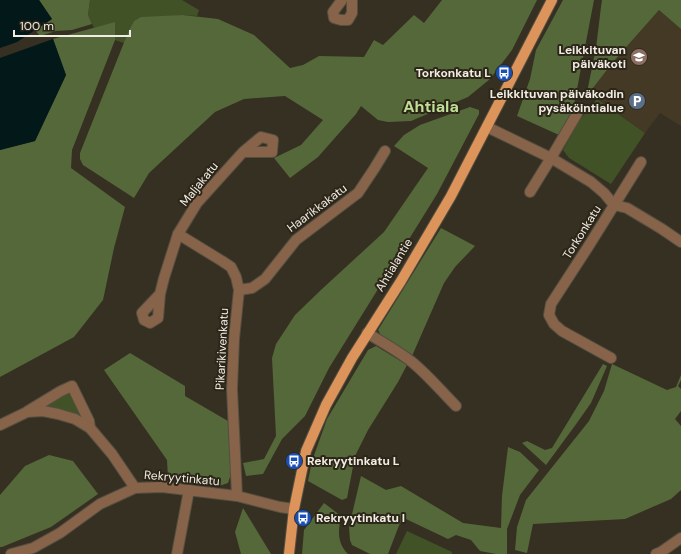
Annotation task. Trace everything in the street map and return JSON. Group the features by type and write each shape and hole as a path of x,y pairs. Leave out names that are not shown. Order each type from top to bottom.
{"main road":[{"name":"Ahtialantie","path":"289,554 294,509 306,451 326,405 367,333 401,280 451,196 552,0"}],"street":[{"path":"342,0 333,12 334,18 341,20 348,20 352,13 352,0"},
{"path":"530,192 578,112"},
{"name":"Torkonkatu","path":"487,127 551,158 591,182 604,193 614,205 551,304 549,314 554,324 562,331 611,358"},
{"name":"Haarikkakatu","path":"239,290 252,288 265,279 296,240 358,193 384,151"},
{"name":"Maljakatu","path":"160,294 178,234 196,204 243,152"},
{"path":"641,162 614,205 627,208 681,242"},
{"name":"Pikarikivenkatu","path":"178,234 231,267 239,290 234,339 232,389 237,496"},
{"path":"367,333 412,362 456,406"},
{"path":"0,425 27,412 72,386 89,420 90,428"},
{"path":"27,412 43,411 58,414 75,420 90,428 112,454 135,488"},
{"name":"Rekryytinkatu","path":"11,554 33,548 60,533 100,504 135,488 162,487 237,496 294,509"},
{"path":"177,554 189,490"},
{"path":"656,554 681,538"}],"shaded area":[{"path":"0,0 39,0 52,19 17,42 0,48"},
{"path":"659,10 681,29 681,126 660,113 645,133 589,93 613,62"},
{"path":"53,39 66,75 35,141 0,150 0,58"}],"green space":[{"path":"39,0 90,0 88,15 92,24 72,30 56,31 40,36 35,30 52,19"},
{"path":"90,0 182,0 199,10 197,16 183,15 134,21 124,43 115,40 115,23 94,28 88,15"},
{"path":"442,0 537,0 512,50 490,79 468,97 411,121 388,122 378,120 361,106 356,114 318,157 290,178 274,158 301,145 323,120 285,96 244,99 215,112 149,173 134,198 83,165 80,159 80,153 129,30 134,21 141,17 183,15 218,19 254,35 290,68 303,65 319,56 364,57 374,40 383,45 414,15 424,23"},
{"path":"563,0 594,0 573,110 559,135 517,116 530,79 536,50"},
{"path":"602,0 681,0 681,29 659,10 613,62 586,97 596,48"},
{"path":"115,22 115,40 72,150 71,168 125,207 114,248 103,300 74,337 0,377 0,150 35,141 66,75 53,39"},
{"path":"597,99 645,133 611,184 569,158 563,150 579,121"},
{"path":"470,107 479,110 479,114 437,194 329,368 305,416 282,439 263,474 246,476 243,463 264,459 276,436 272,358 276,344 295,315 384,232 428,168 394,146 404,135 420,125"},
{"path":"441,228 475,246 455,267 444,283 412,356 382,337 378,330"},
{"path":"376,346 407,365 368,430 355,456 347,498 342,500 308,481 312,461 327,419 368,350"},
{"path":"130,353 185,386 185,396 228,421 231,474 228,483 219,486 168,478 167,460 104,370"},
{"path":"603,364 607,366 591,403 546,465 522,443 527,441 545,450 552,448"},
{"path":"612,364 667,390 676,387 681,375 681,380 678,386 681,389 681,411 675,419 681,426 681,490 671,499 625,519 533,524 527,553 515,550 517,527 526,500 589,421 604,391"},
{"path":"63,393 70,393 83,420 43,406"},
{"path":"508,447 520,452 539,470 520,495 507,529 507,554 496,554 480,551 471,540 456,535 448,539 406,519 400,523 388,554 370,554 352,545 349,527 361,476 386,490 401,486 463,523 501,528 502,496"},
{"path":"49,455 73,461 98,494 51,527 0,547 0,495 25,466"},
{"path":"324,503 341,516 339,536 344,550 348,554 302,554 304,530"},
{"path":"243,508 271,554 241,554 235,532"},
{"path":"407,531 452,552 452,554 396,554"}],"place":[{"name":"Leikkituvan päiväkoti","path":"639,57"},
{"name":"Torkonkatu L","path":"504,73"},
{"name":"Leikkituvan päiväkodin pysäköintialue","path":"637,101"},
{"name":"Rekryytinkatu L","path":"294,461"},
{"name":"Rekryytinkatu I","path":"303,518"}],"district":[{"name":"Ahtiala","path":"431,106"}]}
